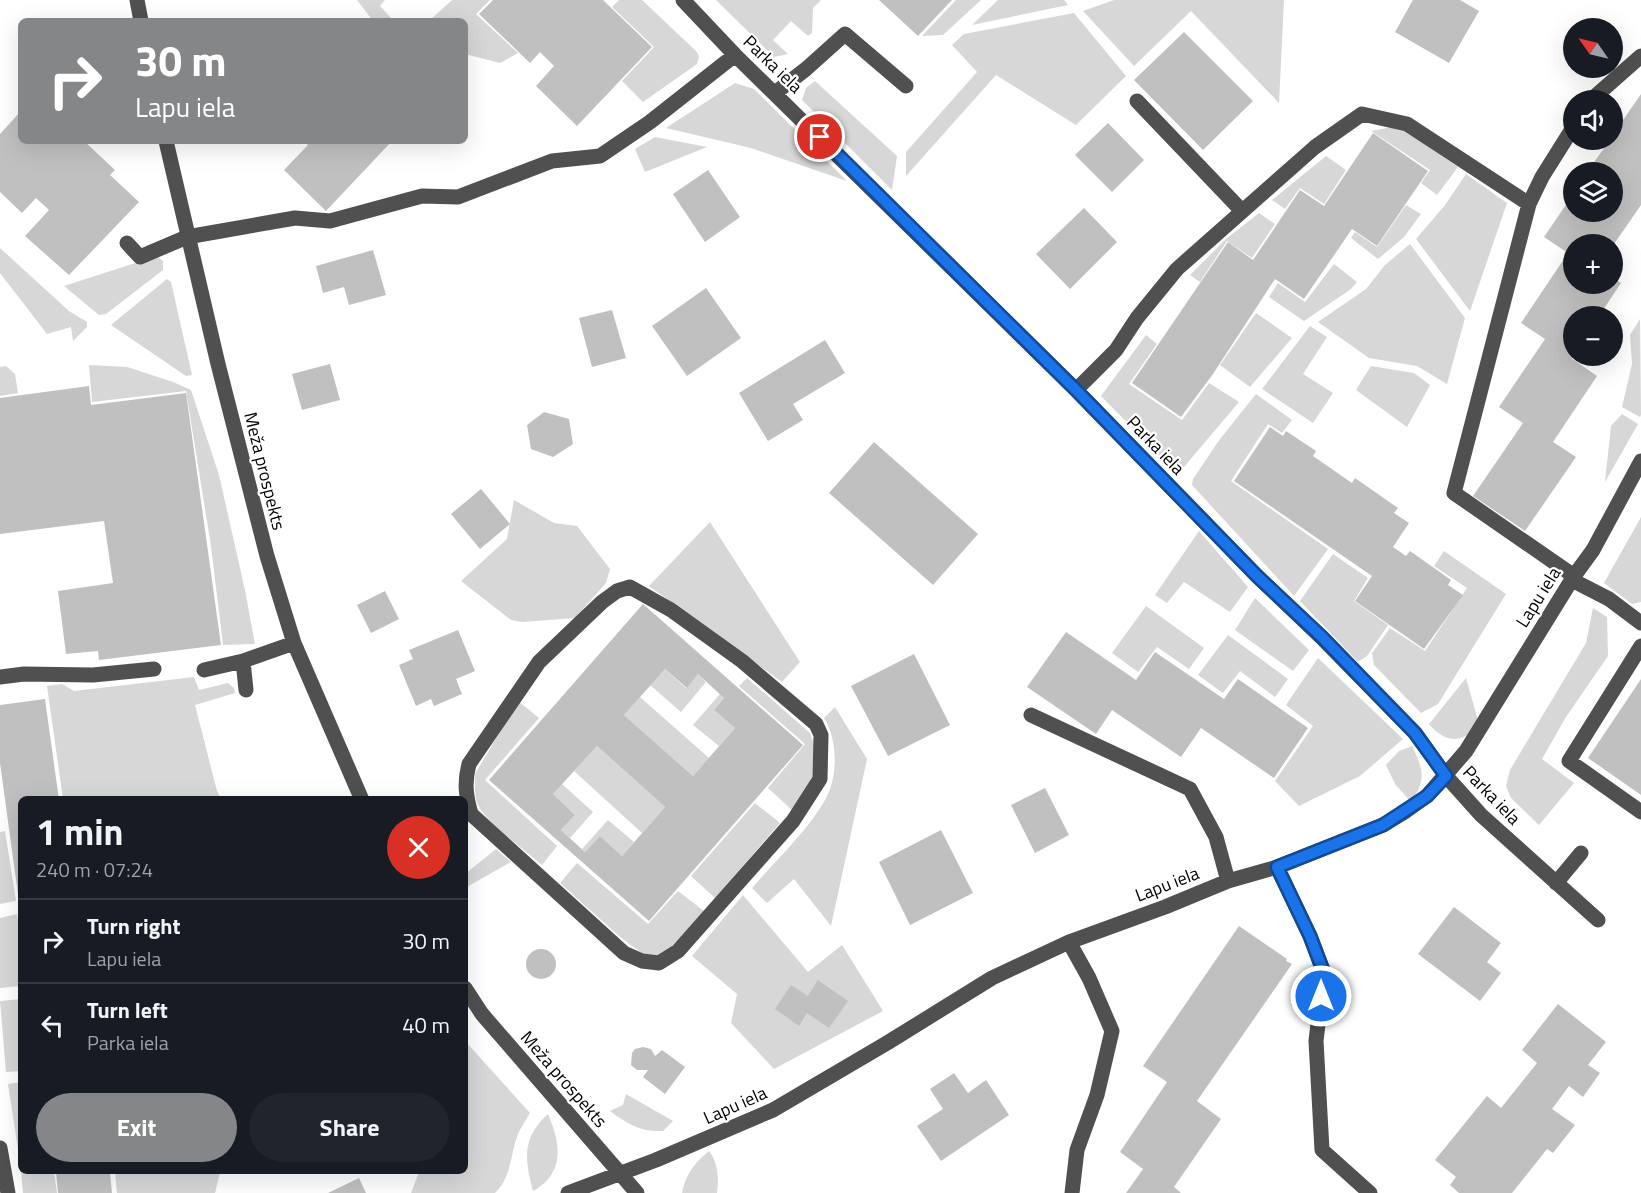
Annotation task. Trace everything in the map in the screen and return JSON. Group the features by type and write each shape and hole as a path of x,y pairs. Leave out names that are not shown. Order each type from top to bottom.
{"street":[{"path":"138,0 141,18"},
{"name":"Parka iela","path":"683,0 735,55 1076,390 1196,515 1322,637 1415,733 1446,776 1481,814 1598,920"},
{"path":"775,93 845,34 906,86"},
{"path":"127,243 140,257 187,237 295,218 330,222 422,196 458,197 552,161 600,156 650,122 735,55"},
{"path":"1602,90 1641,56"},
{"path":"1137,101 1242,211"},
{"path":"1076,390 1116,350 1137,318 1177,269 1315,147 1362,114 1407,124 1529,204"},
{"name":"Meža prospekts","path":"167,144 187,237 265,546 294,644 360,796"},
{"path":"1563,144 1542,177 1529,204 1454,494 1641,623"},
{"name":"Lapu iela","path":"568,1193 621,1174 773,1110 992,978 1069,942 1228,881 1277,867 1383,825 1427,796 1466,751 1573,578 1593,550 1641,461"},
{"path":"466,796 465,779 469,764 539,662 602,602 617,591 630,587 671,610 780,692 816,724 821,735 820,779 793,821 678,951 659,963 642,961 624,953 471,814 468,804"},
{"path":"204,670 243,661 294,644"},
{"path":"1641,646 1569,762 1641,812"},
{"path":"243,661 246,690"},
{"path":"0,677 24,674 93,675 154,669"},
{"path":"1031,715 1190,789 1216,837 1228,881"},
{"path":"1556,883 1581,853"},
{"path":"1277,867 1310,936 1324,973 1316,1041 1322,1150 1370,1193"},
{"path":"1069,942 1089,978 1112,1031 1097,1095 1077,1150 1072,1193"},
{"name":"Meža prospekts","path":"468,993 482,1014 637,1193"},
{"path":"0,1148 8,1193"}],"shaded area":[{"path":"357,0 385,0 380,6 391,18 371,18"},
{"path":"452,0 490,0 476,14 518,53 500,63 468,55 468,18 432,18"},
{"path":"619,0 642,0 697,52 699,57 697,64 643,102 622,81 654,47 612,7"},
{"path":"716,0 821,0 813,8 812,33 808,36 791,21 773,40 788,54 774,57"},
{"path":"956,0 981,0 943,35 922,36"},
{"path":"998,0 1064,0 1068,5 972,25"},
{"path":"1114,0 1284,0 1279,103 1191,11 1134,66 1083,11"},
{"path":"1074,13 1126,76 1076,125 996,75 906,176 906,152 977,72 952,45 964,34"},
{"path":"815,81 897,156 892,190 802,100 806,88"},
{"path":"735,83 754,89 847,181 751,148 666,128"},
{"path":"1398,126 1458,167 1437,195 1421,183 1430,170 1371,131"},
{"path":"655,137 707,147 645,172 635,149"},
{"path":"1326,156 1346,170 1324,204 1300,188 1285,209 1272,200"},
{"path":"1466,174 1507,203 1470,311 1416,239 1445,205"},
{"path":"1406,205 1421,214 1404,237 1378,259 1351,238 1355,232 1377,247"},
{"path":"1259,213 1275,224 1252,258 1227,241 1200,282 1190,275 1226,239"},
{"path":"1410,244 1465,318 1447,384 1417,366 1369,358 1318,322 1366,289 1385,265"},
{"path":"0,248 69,311 87,322 87,327 73,341 71,327 47,334 0,273"},
{"path":"157,256 163,261 163,270 106,314 99,315 64,286"},
{"path":"1334,264 1357,282 1351,289 1304,321 1269,297 1278,283 1305,302"},
{"path":"167,279 171,282 192,375 186,376 111,325"},
{"path":"1256,313 1292,338 1250,387 1220,365"},
{"path":"1640,319 1640,417 1622,407 1632,364 1630,335"},
{"path":"1310,326 1327,337 1303,374 1333,393 1313,423 1262,389"},
{"path":"1146,335 1157,344 1129,384 1182,420 1209,383 1239,402 1178,474 1101,396"},
{"path":"89,365 127,367 191,390 219,475 255,644 223,645 211,546 186,391 92,402"},
{"path":"6,366 15,374 18,393 0,396 0,367"},
{"path":"1371,366 1414,373 1430,385 1407,427 1356,390"},
{"path":"1256,394 1292,420 1282,433 1268,424 1231,481 1328,549 1294,596 1192,485 1193,479 1220,439"},
{"path":"1622,414 1638,424 1605,482 1611,426"},
{"path":"514,500 554,523 577,526 610,569 606,583 575,618 522,622 511,620 461,581 507,539"},
{"path":"1641,517 1641,602 1632,604 1604,583"},
{"path":"710,522 800,662 782,682 649,586"},
{"path":"1199,531 1248,587 1230,612 1184,582 1167,603 1155,595"},
{"path":"1444,551 1506,594 1438,704 1421,713 1374,665 1372,653 1390,628 1425,651 1467,588 1434,566"},
{"path":"1333,554 1368,578 1354,601 1388,625 1367,656 1358,662 1300,601"},
{"path":"1255,598 1309,650 1293,671 1235,630"},
{"path":"1146,606 1204,648 1189,669 1157,647 1138,672 1112,653"},
{"path":"1593,608 1607,617 1608,656 1566,717 1542,759 1574,783 1539,825 1511,798 1506,786 1510,770 1586,643"},
{"path":"1228,635 1288,679 1275,697 1240,671 1223,693 1198,675"},
{"path":"1318,658 1403,739 1360,776 1299,806 1275,781 1313,726 1286,705"},
{"path":"665,669 686,688 698,674 706,682 681,712 650,685"},
{"path":"194,677 199,690 228,683 234,688 235,693 195,705 220,796 63,796 47,686 62,684 74,691"},
{"path":"747,678 810,733 816,750 815,769 809,790 792,810 768,788 805,744 739,686"},
{"path":"1466,678 1479,724 1467,736 1448,738 1429,724"},
{"path":"720,694 724,698 714,710 735,728 719,746 693,725"},
{"path":"640,697 709,758 693,776 624,715"},
{"path":"518,701 539,718 485,780 557,846 542,865 487,818 475,795 475,774"},
{"path":"835,707 867,759 831,926 794,879 767,903 752,888 803,831 828,794 835,766 835,755 832,735 824,718"},
{"path":"597,746 665,807 642,833 574,771"},
{"path":"1412,746 1422,775 1411,802 1395,784 1386,765 1399,751"},
{"path":"562,784 593,812 570,838 561,830 575,815 553,794"},
{"path":"755,803 780,823 715,898 691,876"},
{"path":"608,820 634,842 622,856 600,836 585,852 582,849"},
{"path":"5,831 16,901 0,904 0,832"},
{"path":"496,849 511,862 468,886 468,872"},
{"path":"577,863 648,924 678,891 704,911 671,947 659,956 643,954 620,937 560,883"},
{"path":"743,895 808,972 842,945 883,1011 774,1069 731,1023 737,994 692,956"},
{"path":"17,914 18,986 0,988 0,918"},
{"path":"18,999 18,1071 6,1072 0,1001"},
{"path":"468,1044 530,1113 515,1142 505,1180 495,1193 411,1193 418,1174 468,1174"},
{"path":"18,1082 18,1149 8,1084"},
{"path":"626,1094 673,1121 663,1131 641,1129 628,1123 610,1111 623,1105"},
{"path":"548,1114 556,1136 557,1157 551,1176 533,1191 528,1170 527,1150 533,1132"},
{"path":"709,1151 717,1171 717,1193 682,1193 691,1169"},
{"path":"21,1174 54,1174 57,1193 23,1193"},
{"path":"115,1174 220,1174 215,1193 117,1193"}],"building":[{"path":"493,0 603,0 652,47 577,126 536,86 554,66 540,52 530,63 479,14"},
{"path":"879,0 952,0 918,36"},
{"path":"1413,0 1460,0 1479,11 1449,63 1395,32"},
{"path":"1184,32 1253,101 1203,150 1134,80"},
{"path":"1641,94 1641,205 1621,234 1563,234 1563,250 1544,237 1563,209 1563,222 1623,222 1623,162 1594,162 1603,150 1623,150 1623,120"},
{"path":"18,114 18,144 87,144 115,170 110,175 139,202 69,275 25,236 49,210 36,198 22,213 0,192 0,134"},
{"path":"1108,123 1144,160 1112,192 1075,155"},
{"path":"1373,133 1428,171 1377,246 1352,229 1304,299 1275,279 1213,374 1181,417 1132,383 1228,242 1253,260 1300,190 1324,206"},
{"path":"389,144 326,211 284,170 308,145"},
{"path":"708,170 740,217 705,242 673,194"},
{"path":"1084,208 1117,242 1070,289 1036,254"},
{"path":"373,250 386,295 349,305 344,287 323,293 316,266"},
{"path":"1563,260 1563,294 1614,294 1606,306 1563,306 1563,366 1583,366 1597,376 1553,442 1576,457 1525,531 1473,496 1523,423 1499,407 1545,339 1521,323"},
{"path":"706,288 741,338 687,376 652,326"},
{"path":"612,310 626,358 592,367 579,318"},
{"path":"825,340 845,373 793,404 803,420 768,441 739,393"},
{"path":"330,364 340,400 302,410 292,374"},
{"path":"89,386 91,405 186,393 221,645 99,660 98,651 66,654 58,591 113,583 104,521 0,534 0,398"},
{"path":"544,412 569,419 573,444 553,457 531,449 527,425"},
{"path":"1270,427 1283,436 1286,431 1316,451 1313,456 1352,483 1355,478 1398,508 1394,513 1409,523 1393,547 1406,556 1410,551 1451,580 1448,585 1463,595 1424,649 1355,601 1372,576 1234,481"},
{"path":"874,442 978,534 933,585 829,493"},
{"path":"481,489 510,524 480,549 451,514"},
{"path":"385,591 399,619 371,633 357,605"},
{"path":"643,604 803,745 649,921 489,780","holes":["665,669 687,688 698,674 724,698 714,710 735,728 693,776 624,715","597,746 665,807 622,856 600,836 585,852 561,830 575,815 553,794"]},
{"path":"458,630 475,671 456,679 462,694 434,706 431,699 416,706 399,665 413,659 409,650"},
{"path":"1066,632 1136,680 1155,652 1224,699 1238,679 1308,728 1274,778 1201,728 1181,757 1112,710 1096,734 1027,687"},
{"path":"914,654 950,725 888,756 851,686"},
{"path":"1641,679 1641,795 1588,758"},
{"path":"45,699 58,796 18,796 18,894 0,763 0,705"},
{"path":"1045,788 1069,835 1035,853 1011,805"},
{"path":"941,830 973,893 910,925 879,862"},
{"path":"1454,907 1501,943 1487,962 1501,973 1480,1001 1418,954"},
{"path":"1239,926 1292,964 1197,1101 1221,1119 1174,1187 1181,1193 1126,1193 1143,1169 1120,1152 1167,1082 1143,1066"},
{"path":"541,949 552,953 556,964 552,975 541,979 530,975 526,964 530,953"},
{"path":"818,980 848,1001 829,1028 807,1013 799,1026 775,1009 791,985 808,996"},
{"path":"1558,1004 1606,1042 1588,1065 1600,1073 1583,1097 1569,1086 1552,1109 1575,1125 1553,1153 1547,1149 1512,1193 1459,1193 1450,1185 1456,1177 1435,1160 1487,1096 1501,1108 1537,1063 1522,1050"},
{"path":"643,1047 651,1049 655,1056 662,1050 685,1067 665,1094 643,1077 648,1070 637,1070 631,1065 632,1053 635,1049"},
{"path":"954,1073 968,1093 986,1080 1009,1115 941,1161 917,1126 943,1109 930,1089"},
{"path":"56,1174 110,1174 112,1193 58,1193"},
{"path":"359,1178 366,1193 328,1193"}],"route":[{"path":"820,137 1076,390 1257,576 1322,637 1415,733 1446,776 1427,796 1383,825 1277,867 1310,936 1324,973 1321,996"}]}
